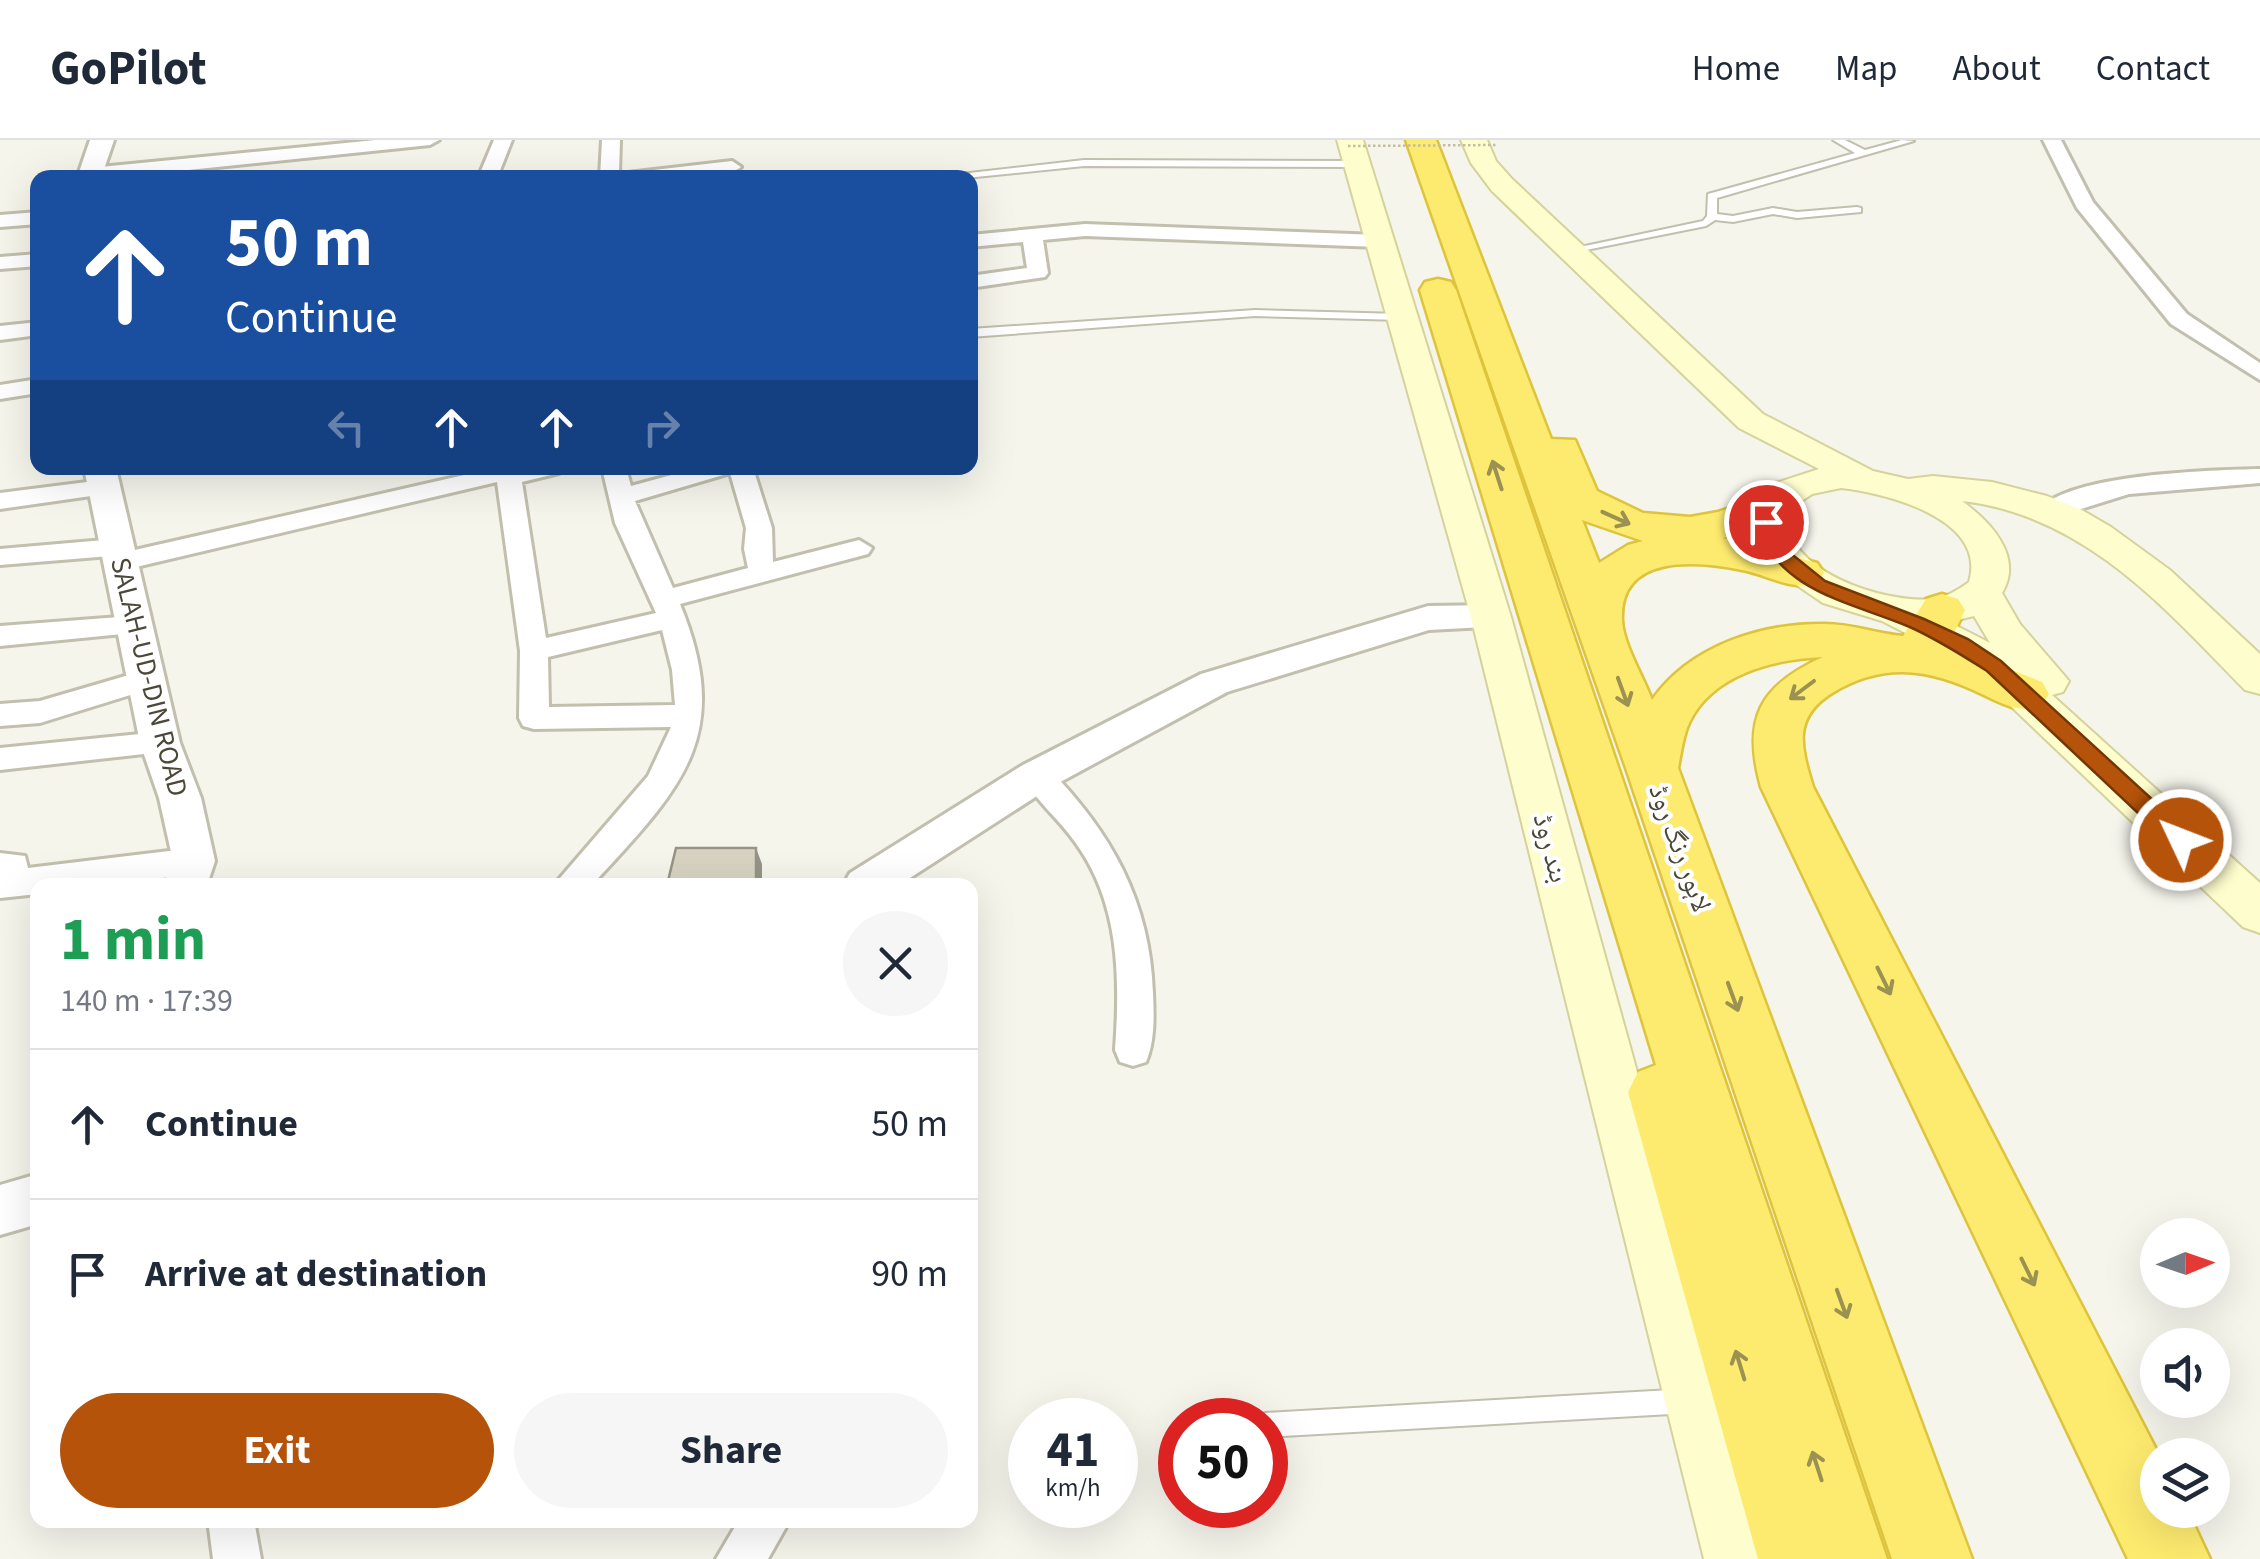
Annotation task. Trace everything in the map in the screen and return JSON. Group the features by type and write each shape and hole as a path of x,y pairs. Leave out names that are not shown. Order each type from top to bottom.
{"highway":[{"name":"لاہور رنگ روڈ","path":"1420,140 1598,624 1624,775 1847,1559"},
{"name":"لاہور رنگ روڈ","path":"1361,147 1624,775 1932,1559"},
{"path":"1440,194 1478,250 1582,500 1629,524 1682,531 1730,525 1772,503"},
{"path":"1598,624 1597,609 1607,582 1648,555 1688,548 1733,551 1801,574"},
{"path":"1798,1559 1684,1179 1607,900 1624,775 1679,698 1704,676 1734,658 1939,609"},
{"path":"1939,609 1966,668 2024,694"},
{"path":"1939,609 1853,664 1795,693 1779,717 1778,759 1796,804 2170,1559"}],"main road":[{"path":"1486,143 1484,163 1502,186 1751,422 1807,452 1924,496 1960,518 1985,544 1939,609"},
{"name":"بند روڈ","path":"1361,147 1379,241 1490,616 1738,1559"},
{"path":"1751,422 1766,459 1772,503 1766,522 1771,539 1801,574 1839,595 1939,609 2004,633 2032,667 2260,872"},
{"path":"1772,503 1791,487 1814,480 1984,493 2052,510 2096,534 2152,578 2260,679"},
{"path":"1939,609 2022,528 2052,510"},
{"path":"2024,694 2260,912"}],"street":[{"path":"91,170 102,140"},
{"path":"166,170 344,156 430,140"},
{"path":"486,170 503,140"},
{"path":"610,170 611,140"},
{"path":"2052,140 2084,204 2179,320 2260,373"},
{"path":"702,170 732,167"},
{"path":"0,221 30,219"},
{"path":"978,240 1032,233 1179,232 1379,241"},
{"path":"978,281 1038,273 1032,233"},
{"path":"0,264 30,261"},
{"path":"0,333 30,329"},
{"path":"0,392 30,387"},
{"path":"0,558 117,554 494,475"},
{"path":"508,475 534,652 534,718 688,716"},
{"path":"576,878 653,789 680,748 688,716 682,648 668,609 624,518 615,475"},
{"path":"620,497 697,475"},
{"path":"743,475 759,528 757,549 763,573"},
{"path":"2052,510 2118,486 2157,480 2260,476"},
{"path":"0,502 101,478"},
{"name":"SALAH-UD-DIN ROAD","path":"101,478 160,743 180,798 190,873"},
{"path":"534,652 668,609 763,573 859,548"},
{"path":"876,878 1036,776 1214,683 1428,618 1490,616"},
{"path":"0,636 133,625"},
{"path":"0,715 40,712 146,680"},
{"path":"0,759 160,743"},
{"path":"1036,776 1071,809 1121,892 1134,940 1138,993 1133,1050"},
{"path":"55,878 190,873"},
{"path":"1,880 30,879"},
{"path":"232,1528 237,1559"},
{"path":"740,1559 761,1528"}],"lane":[{"path":"1838,140 1862,153"},
{"path":"1570,250 1706,223 1712,217 1712,196 1909,141"},
{"path":"978,174 1361,147"},
{"path":"1774,212 1769,202 1780,198"},
{"path":"1712,217 1733,219 1774,212 1797,215 1857,210"},
{"path":"978,332 1255,313 1401,317"},
{"path":"1288,1424 1694,1401"}],"path":[{"path":"1361,147 1486,143"}],"building":[{"path":"676,848 756,848 756,878 669,878"}],"route":[{"path":"1766,522 1782,556 1801,574 1839,595 1918,623 1994,666 2181,840"}]}
